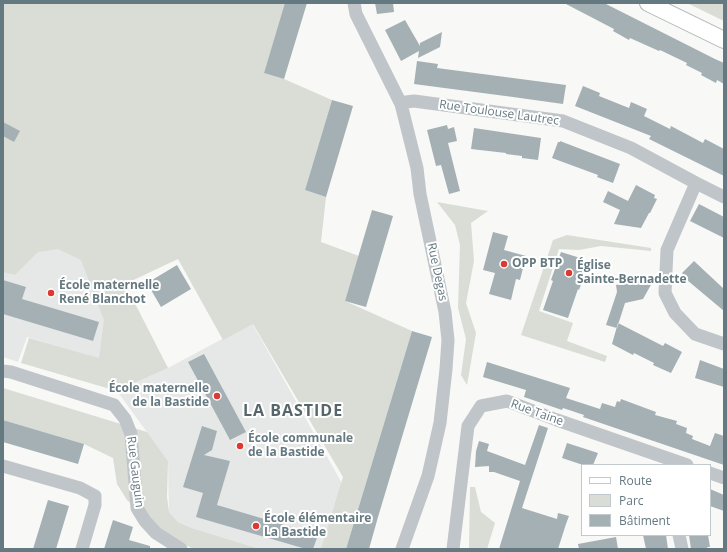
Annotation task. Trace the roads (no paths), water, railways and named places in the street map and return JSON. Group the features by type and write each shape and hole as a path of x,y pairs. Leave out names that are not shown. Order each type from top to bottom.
{"main road":[{"path":"648,3 724,40"}],"street":[{"name":"Rue Degas","path":"354,3 356,14 401,104 418,168 420,194 445,312 448,340 438,431 428,476 402,549"},
{"name":"Rue Toulouse Lautrec","path":"401,104 406,102 414,102 563,121 631,148 724,197"},
{"path":"696,183 667,250 666,293 675,313 695,334 724,344"},
{"name":"Rue Gauguin","path":"3,371 11,372 114,405 126,419 131,434 137,508 145,521 156,533 181,549"},
{"name":"Rue Taine","path":"453,549 468,426 481,406 507,402 664,461 680,464"},
{"path":"3,466 80,488 95,496 95,505 82,549"},
{"path":"711,473 724,478"},
{"path":"679,536 682,549"}],"place":[{"name":"OPP BTP","path":"504,264"},
{"name":"Église Sainte-Bernadette","path":"569,273"},
{"name":"École maternelle René Blanchot","path":"51,293"},
{"name":"École maternelle de la Bastide","path":"217,396"},
{"name":"École communale de la Bastide","path":"240,446"},
{"name":"École élémentaire La Bastide","path":"256,526"}],"district":[{"name":"LA BASTIDE","path":"293,411"}]}
